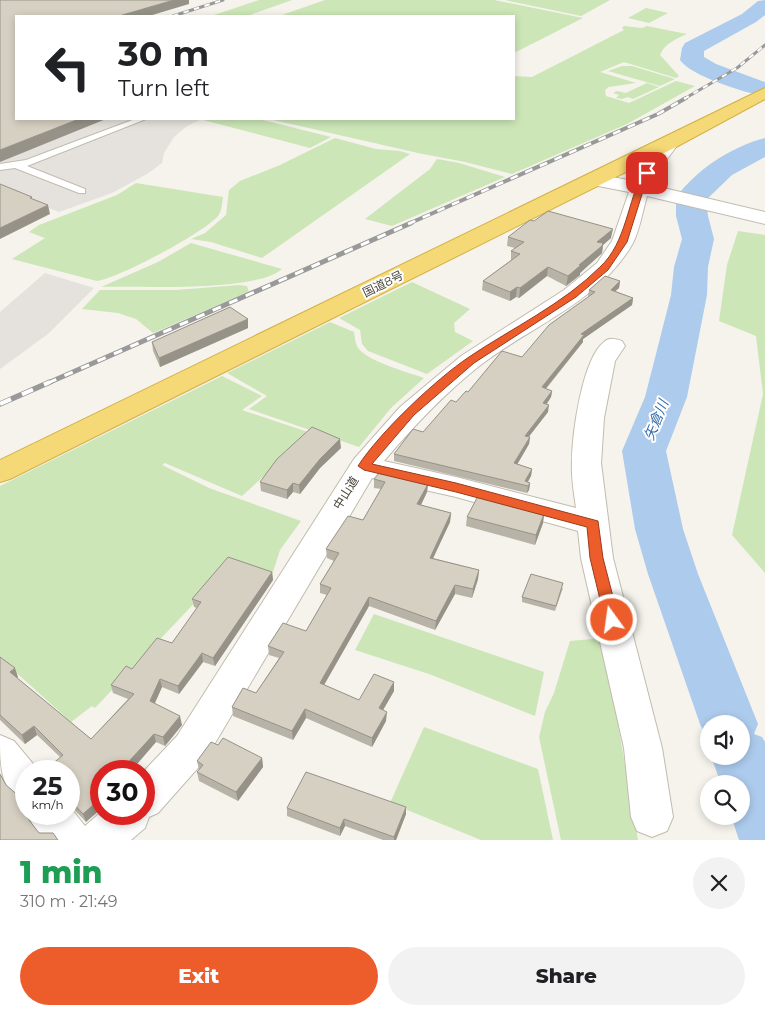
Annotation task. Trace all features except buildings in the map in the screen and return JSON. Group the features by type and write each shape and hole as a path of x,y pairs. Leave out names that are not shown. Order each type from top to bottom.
{"highway":[{"name":"国道8号","path":"0,472 595,180 640,174 670,143 765,93"}],"street":[{"path":"640,174 674,198 765,218"},
{"name":"中山道","path":"155,788 191,748 364,466 410,412 464,366 572,295 605,268 623,242 640,174"},
{"path":"612,346 602,361 590,418 586,463 597,558 643,748 652,817"},
{"path":"364,466 456,487 593,524"},
{"path":"0,753 15,772"},
{"path":"57,825 70,840"},
{"path":"100,840 117,825"}],"lane":[{"path":"0,167 28,163 139,120"},
{"path":"16,165 82,191"}],"shaded area":[{"path":"0,88 15,120 200,120 187,126 174,137 164,153 162,163 147,174 112,193 59,212 0,189"},
{"path":"45,273 94,288 48,334 0,369 0,312"}],"green space":[{"path":"259,0 292,0 250,15 214,15"},
{"path":"325,0 494,0 583,18 515,52 515,15 282,15"},
{"path":"505,0 610,0 581,16"},
{"path":"646,8 668,13 649,23 628,18"},
{"path":"624,26 642,28 647,26 687,34 668,44 660,55 679,76 676,78 624,62 600,72 636,83 609,87 605,90 606,96 629,103 676,81 695,86 627,124 512,174 273,120 515,120 515,76 532,77 624,30 622,28"},
{"path":"622,66 632,66 675,79 660,86 608,71"},
{"path":"647,83 659,87 633,99 628,97 616,98 619,95 613,93 617,91 626,93"},
{"path":"203,120 263,120 331,137 310,148"},
{"path":"335,138 376,149 400,151 410,154 262,258 211,242 191,239 205,233 226,215 229,190 240,181 280,165"},
{"path":"437,159 459,163 505,177 392,226 365,219 430,169"},
{"path":"136,183 223,197 222,207 218,216 210,223 180,243 123,272 97,281 12,259 45,238 29,232 39,225 117,195"},
{"path":"738,231 765,235 765,573 732,535 763,394 756,336 719,321 727,265"},
{"path":"191,243 282,269 269,276 224,285 101,287 158,262"},
{"path":"412,282 470,309 454,323 455,332 473,341 427,374 368,351 362,344 360,330 339,318"},
{"path":"247,286 249,292 153,333 136,319 118,313 82,309 100,290 176,290"},
{"path":"330,322 354,332 358,348 371,358 424,378 391,408 359,447 249,409 267,396 227,373"},
{"path":"222,376 262,396 242,410 311,433 242,496 165,463 162,465 209,488 301,521 280,550 272,575 229,557 201,596 95,708 92,706 71,722 0,658 0,486"},
{"path":"374,614 544,672 535,716 429,674 355,650"},
{"path":"603,638 638,840 561,840 539,737 545,712 554,693 570,641"},
{"path":"424,727 538,769 553,840 481,840 390,803"}],"waterway":[{"name":"矢倉川","path":"765,5 749,18 693,48 692,60 708,69 765,90"},
{"name":"矢倉川","path":"726,715 673,574 659,529 644,451 666,397 689,295 691,267 698,239 692,216 691,198 722,169 765,146"},
{"name":"矢倉川","path":"744,765 760,805 765,826"}],"railway":[{"path":"176,15 223,0"},
{"path":"684,99 737,68 765,45"},
{"path":"408,224 658,114 686,98"},
{"path":"48,383 411,223"},
{"path":"0,404 50,382"}],"route":[{"path":"612,620 597,558 593,524 456,487 364,466 410,412 470,361 572,295 605,268 623,242 640,188 647,173"}]}
